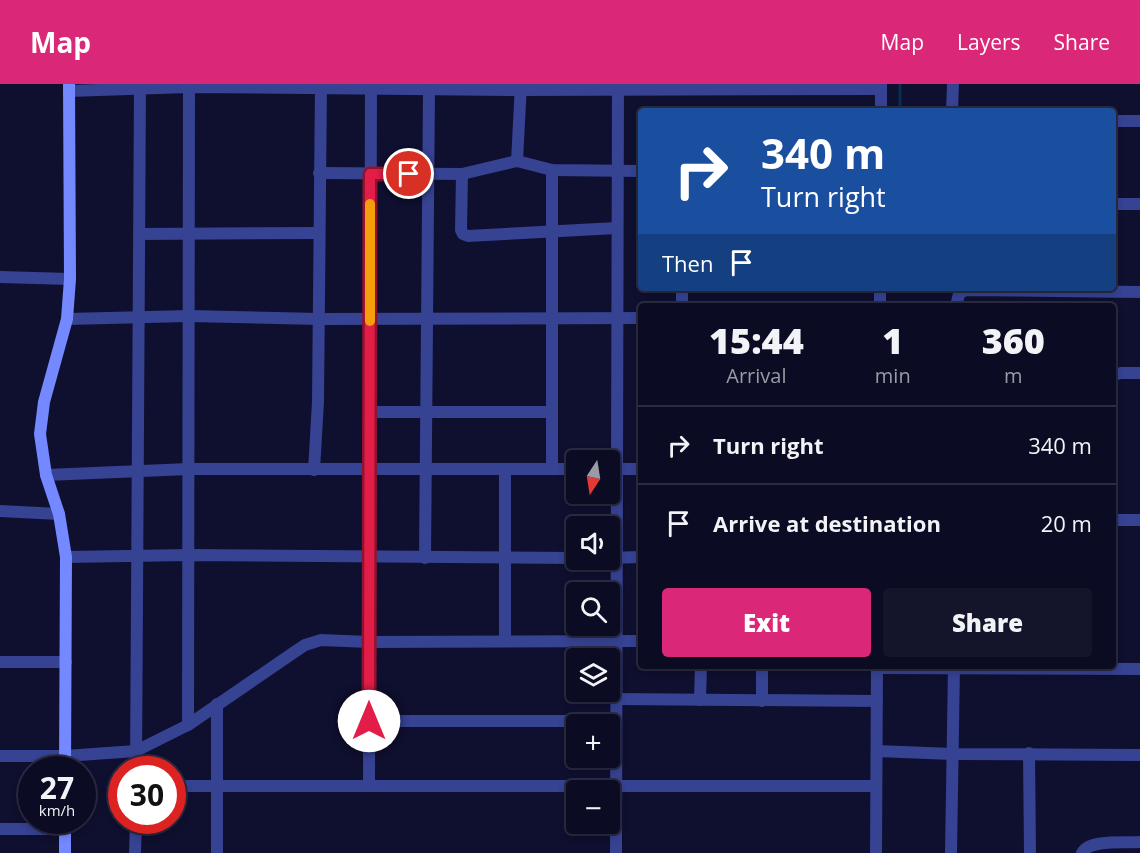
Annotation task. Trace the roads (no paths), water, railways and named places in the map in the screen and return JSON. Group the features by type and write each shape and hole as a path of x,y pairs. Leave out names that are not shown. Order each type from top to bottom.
{"main road":[{"path":"66,756 66,557 58,514 46,475 40,434 44,402 67,319 70,279 69,87"},
{"path":"65,853 66,834"}],"street":[{"path":"952,108 953,84"},
{"path":"314,470 319,319 321,86"},
{"path":"69,87 321,86 429,90 520,87 881,87 881,108"},
{"path":"136,756 140,87"},
{"path":"188,725 189,87"},
{"path":"369,786 370,87"},
{"path":"517,161 520,87"},
{"path":"614,450 617,318 618,87"},
{"path":"425,558 429,90"},
{"path":"1116,121 1140,121"},
{"path":"319,173 462,174 517,161 552,170 638,171"},
{"path":"552,170 552,470"},
{"path":"462,174 461,230 468,236 617,228"},
{"path":"1116,204 1140,204"},
{"path":"139,234 319,233"},
{"path":"0,278 70,279"},
{"path":"1052,291 1140,292"},
{"path":"67,319 189,316 319,319 638,318"},
{"path":"1116,374 1140,373"},
{"path":"370,412 552,412"},
{"path":"46,475 189,469 566,470"},
{"path":"620,470 638,469"},
{"path":"505,470 505,641"},
{"path":"0,511 58,514"},
{"path":"1116,520 1140,520"},
{"path":"66,557 189,555 566,558"},
{"path":"620,558 638,557"},
{"path":"613,570 616,648"},
{"path":"96,758 136,751 188,725 305,645 321,640 369,642 638,641"},
{"path":"0,662 66,662"},
{"path":"1116,668 1140,669"},
{"path":"700,700 701,669"},
{"path":"762,669 762,700"},
{"path":"876,853 877,669"},
{"path":"951,853 954,669"},
{"path":"620,699 877,701"},
{"path":"216,704 217,853"},
{"path":"369,721 566,721"},
{"path":"877,751 952,754 1140,755"},
{"path":"1029,753 1029,853"},
{"path":"0,756 18,758"},
{"path":"186,786 566,786"},
{"path":"620,786 876,786"},
{"path":"0,829 18,828"},
{"path":"135,834 135,853"},
{"path":"616,834 616,853"},
{"path":"1082,853 1084,849 1094,844 1140,842"}],"waterway":[{"path":"900,84 900,108"}]}
